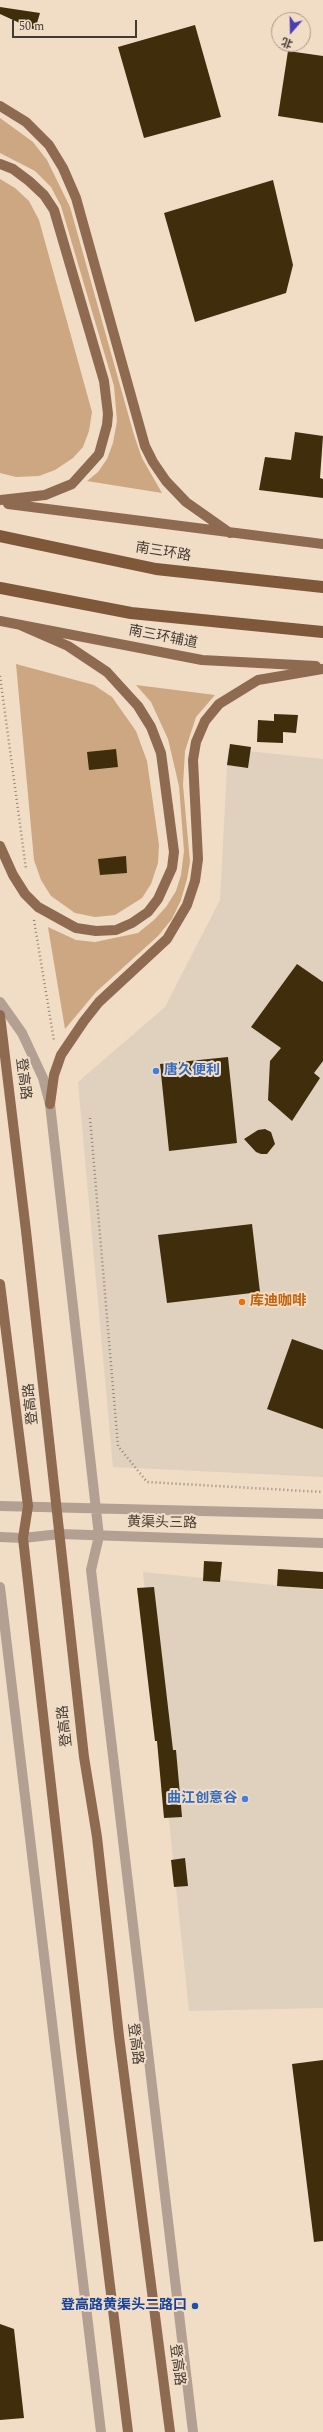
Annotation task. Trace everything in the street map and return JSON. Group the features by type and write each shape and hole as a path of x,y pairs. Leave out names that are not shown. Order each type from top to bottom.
{"highway":[{"name":"南三环路","path":"0,536 156,569 323,587"},
{"path":"0,588 131,613 323,632"}],"main road":[{"path":"0,106 26,122 48,145 63,168 76,198 145,446 153,462 166,481 186,502 230,533"},
{"path":"0,164 14,170 29,181 44,195 54,210 104,381 108,414 107,425 99,454 72,484 45,495 0,501"},
{"path":"0,501 230,533 323,544"},
{"name":"南三环辅道","path":"0,621 202,660 323,666"},
{"path":"0,846 13,875 25,894 38,907 76,928 96,931 116,930 132,923 148,912 158,899 172,868 174,852 161,753 151,727 138,706 107,672 68,646 20,625"},
{"path":"50,1104 54,1075 61,1055 80,1026 99,1002 167,939 188,905 198,859 193,760 196,742 205,721 219,704 258,680 323,669"},
{"name":"登高路","path":"0,1015 57,1507 84,1757 97,1837 119,2036 170,2432"},
{"name":"登高路","path":"0,1284 28,1506 23,1538 81,2050 128,2432"}],"street":[{"path":"0,1002 25,1039 43,1078 50,1104 100,1536 91,1570 193,2432"},
{"name":"黄渠头三路","path":"0,1506 323,1514"},
{"path":"0,1533 0,1541"},
{"name":"黄渠头三路","path":"0,1537 23,1538 60,1534 323,1543"},
{"path":"0,1586 101,2432"}],"path":[{"path":"0,676 8,736"},
{"path":"90,1118 118,1446 147,1482 323,1492"}],"shaded area":[{"path":"0,118 33,142 47,160 70,207 134,435 142,458 162,493 87,481 98,472 107,459 113,443 117,421 114,386 61,206 51,187 35,171 0,153"},
{"path":"0,179 15,188 29,201 39,220 92,412 89,431 83,447 73,458 55,470 39,476 16,477 0,473"},
{"path":"16,664 94,685 112,697 136,731 147,761 159,845 158,863 151,884 142,898 115,915 95,917 75,913 51,896 41,880 34,860"},
{"path":"136,685 215,695 196,717 185,751 183,785 190,862 187,879 181,900 172,919 158,936 96,992 65,1029 48,927 76,940 95,942 138,933 154,920 166,907 176,891 181,875 184,851 179,786 168,739 151,702"},
{"path":"228,749 323,759 323,1477 113,1467 78,1082 165,1007 220,900"},
{"name":"曲江创意谷","path":"143,1572 323,1590 323,2008 189,2011"}],"building":[{"path":"0,7 40,13 35,30 0,14"},
{"path":"195,25 221,117 144,138 118,47"},
{"path":"288,52 323,56 323,123 278,116"},
{"path":"273,180 293,265 286,293 195,322 164,213"},
{"path":"295,432 323,436 320,478 323,479 323,498 259,490 265,457 291,460"},
{"path":"274,714 298,715 296,733 283,732 283,743 257,742 258,720 274,721"},
{"path":"230,744 251,747 248,768 227,765"},
{"path":"116,749 118,767 89,770 87,752"},
{"path":"126,856 127,873 100,875 98,859"},
{"path":"297,964 323,982 323,1061 314,1073 320,1078 292,1121 268,1100 270,1061 281,1048 251,1027"},
{"path":"228,1057 237,1143 169,1151 160,1064"},
{"path":"265,1129 271,1132 275,1144 267,1154 261,1154 256,1152 244,1139 258,1130"},
{"path":"252,1224 260,1292 167,1303 158,1235"},
{"path":"292,1339 323,1350 323,1429 267,1409"},
{"path":"204,1561 222,1562 220,1582 203,1581"},
{"path":"278,1569 323,1572 323,1589 277,1586"},
{"path":"154,1587 173,1750 176,1750 182,1817 164,1818 157,1741 155,1741 137,1588"},
{"path":"185,1858 188,1886 174,1887 171,1860"},
{"path":"323,2060 323,2241 314,2242 292,2064"},
{"path":"0,2324 14,2329 24,2418 0,2420"}],"place":[{"name":"唐久便利","path":"156,1071"},
{"name":"库迪咖啡","path":"242,1302"},
{"name":"曲江创意谷","path":"245,1799"},
{"name":"登高路黄渠头二路口","path":"195,2306"}]}
